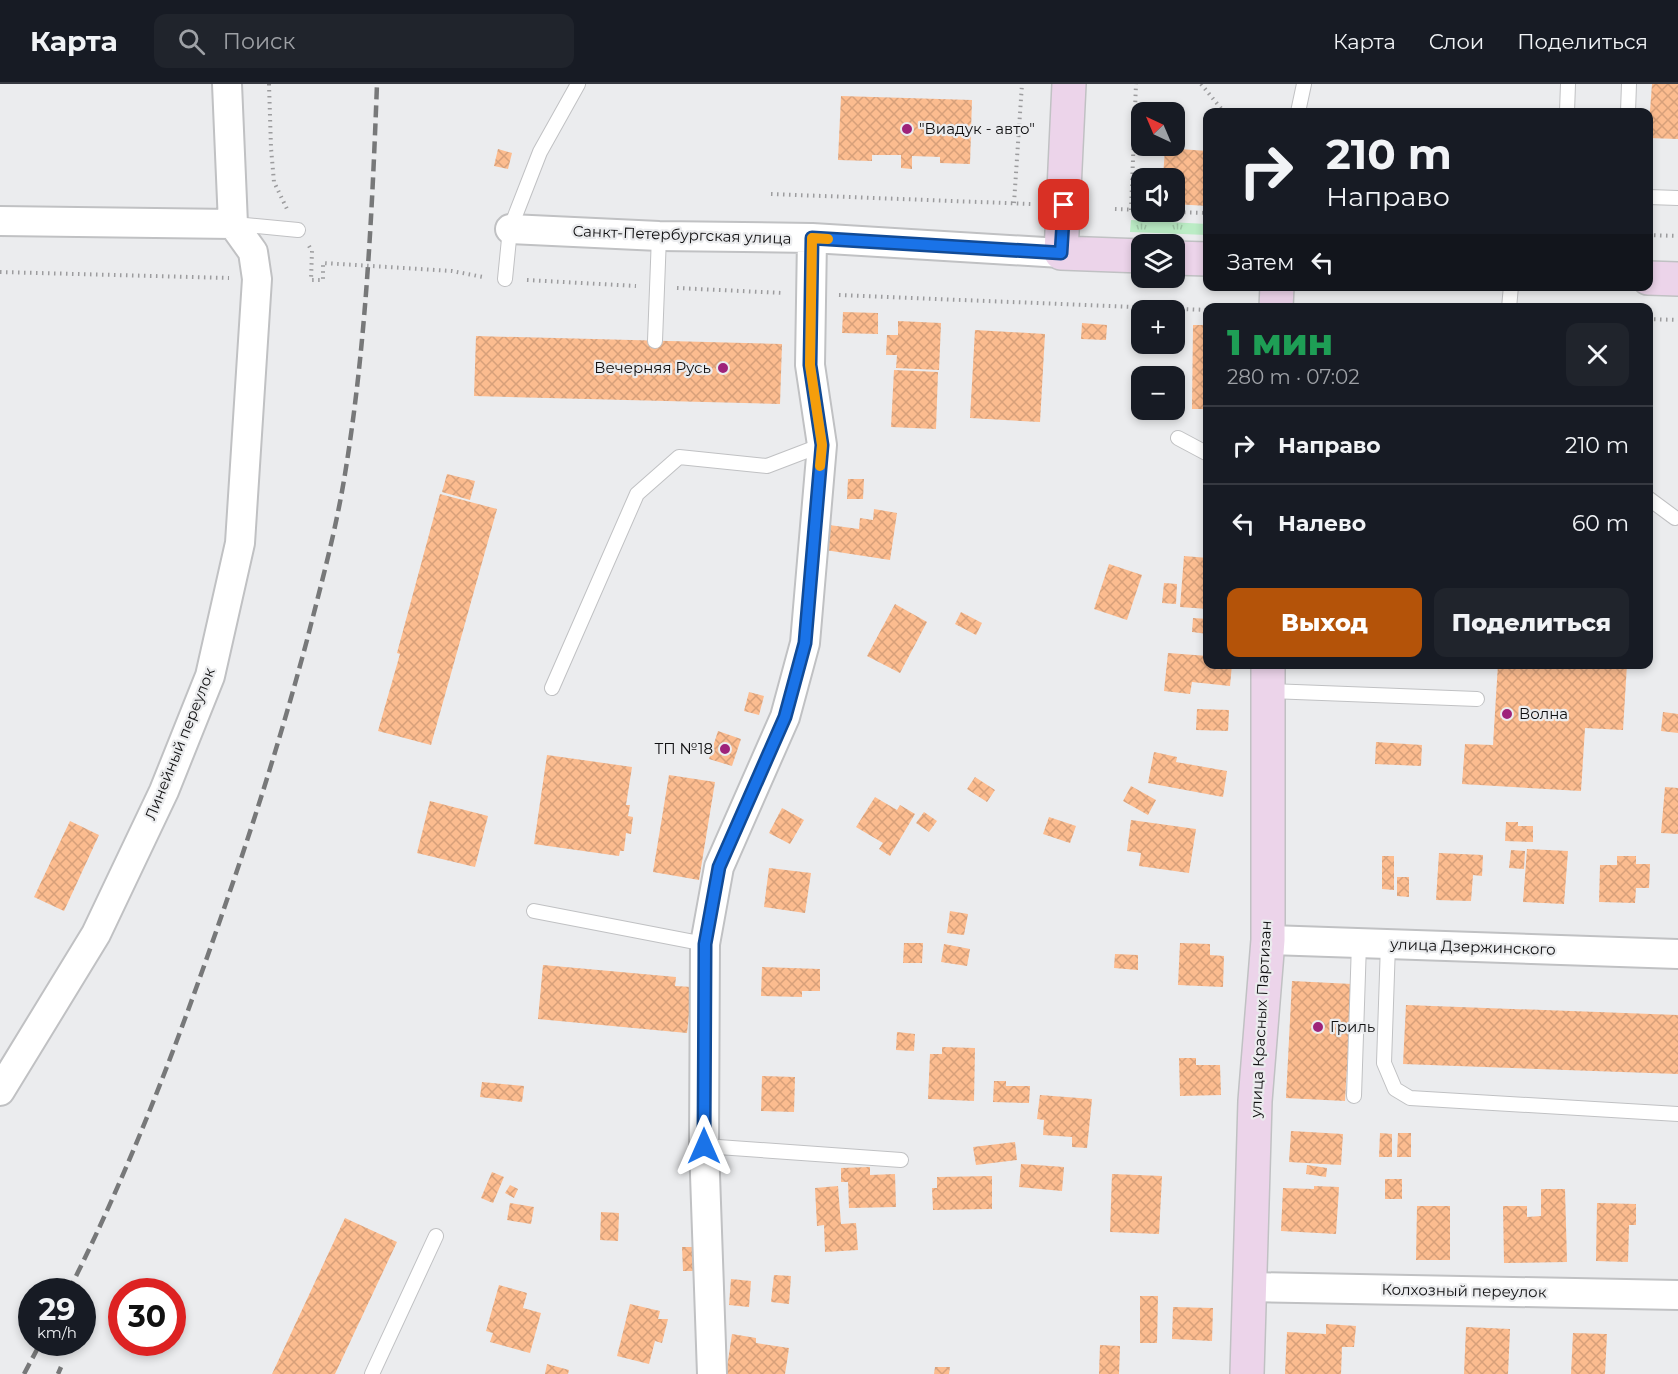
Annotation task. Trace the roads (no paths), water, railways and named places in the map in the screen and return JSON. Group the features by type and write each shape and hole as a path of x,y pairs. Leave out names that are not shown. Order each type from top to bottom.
{"street":[{"path":"0,221 233,224 228,84"},
{"path":"1061,253 1069,84"},
{"name":"Линейный переулок","path":"0,1091 96,934 164,791 210,676 240,543 257,279 253,252 233,224"},
{"name":"Санкт-Петербургская улица","path":"510,229 659,236 812,238 1131,256"},
{"path":"712,1374 704,1146 705,944 719,867 785,717 805,643 822,445 810,365 812,238"},
{"path":"1185,258 1203,259"},
{"path":"1653,278 1678,279"},
{"name":"улица Красных Партизан","path":"1246,1374 1255,1101 1268,940 1268,678"},
{"name":"улица Дзержинского","path":"1268,940 1678,954"},
{"name":"Колхозный переулок","path":"1250,1287 1678,1295"}],"lane":[{"path":"505,279 510,229 540,152 578,84"},
{"path":"1299,108 1304,84"},
{"path":"1567,108 1568,84"},
{"path":"1628,108 1629,84"},
{"path":"1653,197 1678,198"},
{"path":"233,224 298,230"},
{"path":"655,341 659,236"},
{"path":"1178,438 1203,451"},
{"path":"552,688 637,494 679,457 767,466 822,445"},
{"path":"1653,502 1675,518"},
{"path":"1268,678 1477,699"},
{"path":"534,911 705,944"},
{"path":"1354,1096 1359,943"},
{"path":"1388,944 1384,1063 1395,1089 1410,1098 1678,1114"},
{"path":"704,1146 901,1160"},
{"path":"372,1374 436,1236"}],"railway":[{"path":"75,1278 114,1195 156,1096 194,995 260,799 318,599 341,495 358,377 370,231 377,84"},
{"path":"24,1374 34,1356"},
{"path":"58,1374 61,1367"}],"place":[{"name":"\"Виадук - авто\"","path":"907,129"},
{"name":"Вечерняя Русь","path":"723,368"},
{"name":"Волна","path":"1507,714"},
{"name":"ТП №18","path":"725,749"},
{"name":"Гриль","path":"1318,1027"}]}
